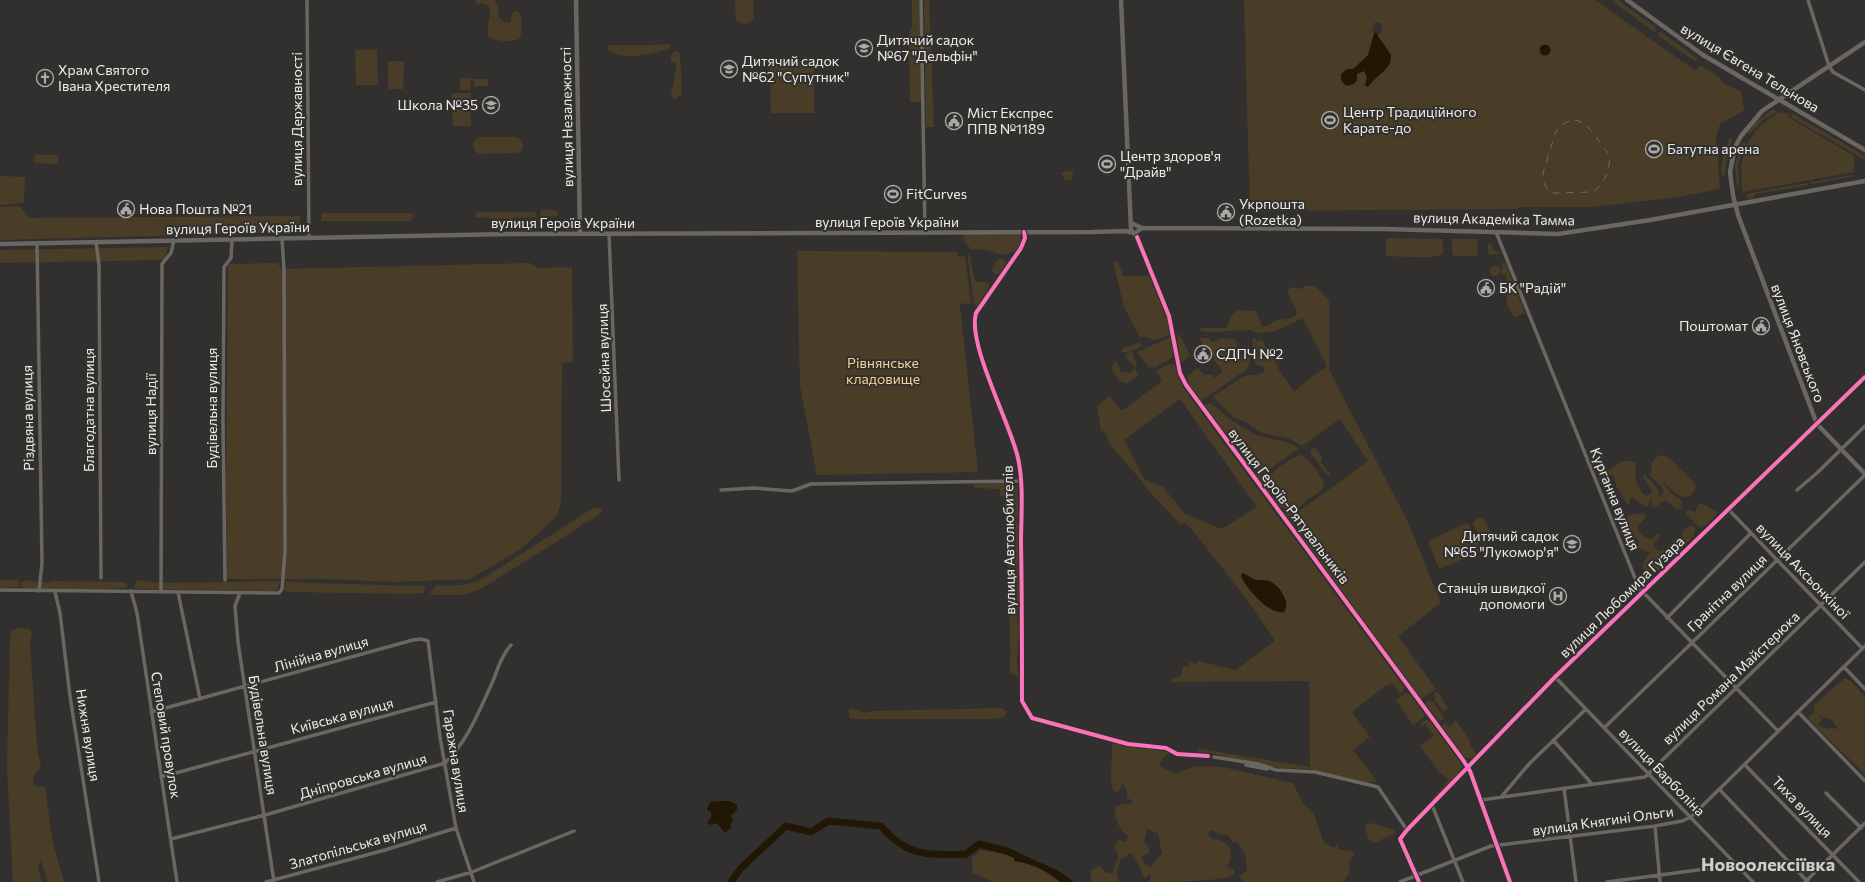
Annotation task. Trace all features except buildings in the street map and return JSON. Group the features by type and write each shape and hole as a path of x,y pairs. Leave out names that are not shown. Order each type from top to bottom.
{"main road":[{"name":"вулиця Незалежності","path":"576,0 580,234"},
{"name":"вулиця Героїв-Рятувальників","path":"1121,0 1135,229"},
{"name":"вулиця Євгена Тельнова","path":"1627,0 1703,54 1865,150"},
{"name":"вулиця Яновського","path":"1865,42 1768,105 1754,118 1741,136 1736,147 1732,160 1730,178 1735,204 1791,358 1817,424 1865,475"},
{"name":"вулиця Академіка Тамма","path":"1135,229 1330,228 1558,234 1574,233 1865,181"},
{"name":"вулиця Героїв України","path":"0,244 308,237 580,234 925,233 1135,229"}],"street":[{"name":"вулиця Державності","path":"307,0 308,237"},
{"path":"922,0 925,233"},
{"path":"1808,0 1829,66 1833,72 1865,90"},
{"name":"вулиця Героїв-Рятувальників","path":"1135,229 1170,316 1180,373 1186,385 1468,768 1510,882"},
{"name":"вулиця Автолюбителів","path":"1024,232 1025,238 1021,248 976,313 974,322 977,343 1012,436 1018,460 1020,481 1022,701 1032,718 1047,723 1128,744 1166,748 1177,754 1208,756"},
{"name":"Курганна вулиця","path":"1496,232 1639,588 1642,593 1778,731"},
{"name":"Шосейна вулиця","path":"609,234 619,480"},
{"path":"0,590 39,592 131,591 279,593 282,589 284,576 284,270 282,238"},
{"name":"Будівельна вулиця","path":"225,580 223,431 224,267 231,258 232,239"},
{"name":"вулиця Надії","path":"161,592 162,264 171,253 174,240"},
{"name":"Благодатна вулиця","path":"96,242 99,265 101,578"},
{"name":"Різдвяна вулиця","path":"37,243 42,562 39,592"},
{"name":"вулиця Любомира Гузара","path":"1416,875 1400,839 1407,830 1432,806 1555,677 1865,377"},
{"path":"1797,490 1865,426"},
{"name":"Гранітна вулиця","path":"1605,728 1691,642 1865,475"},
{"path":"721,490 754,488 792,491 811,484 1020,481"},
{"name":"вулиця Аксьонкіної","path":"1728,509 1864,647"},
{"path":"1667,618 1751,533"},
{"name":"вулиця Романа Майстерюка","path":"1481,800 1645,777 1865,562"},
{"name":"Степовий провулок","path":"131,591 136,613 177,882"},
{"name":"Нижня вулиця","path":"55,592 60,613 70,696 99,882"},
{"path":"178,592 200,699"},
{"name":"Будівельна вулиця","path":"240,593 235,606 244,688 265,815 274,881"},
{"name":"Лінійна вулиця","path":"151,712 244,688 413,640 422,639 428,641"},
{"name":"Гаражна вулиця","path":"428,641 445,763 456,828 472,872 474,882"},
{"path":"445,763 460,748 486,696 501,660 511,645"},
{"name":"вулиця Княгині Ольги","path":"1400,882 1491,846 1655,826 1682,821 1691,817 1864,647"},
{"path":"1844,667 1865,689"},
{"name":"вулиця Барболіна","path":"1555,677 1753,882"},
{"name":"Київська вулиця","path":"161,777 436,702"},
{"path":"1501,796 1529,764 1586,709"},
{"path":"1798,712 1865,781"},
{"path":"1553,740 1592,784"},
{"path":"1214,757 1258,764 1276,770 1315,772 1378,788 1407,830"},
{"name":"Дніпровська вулиця","path":"171,839 265,815 445,763"},
{"name":"Тиха вулиця","path":"1745,765 1859,882"},
{"path":"1564,788 1576,882"},
{"path":"1719,789 1807,881 1865,824"},
{"path":"1826,793 1860,828"},
{"path":"1432,806 1463,882"},
{"path":"1655,826 1660,882"},
{"name":"Златопільська вулиця","path":"266,882 385,850 456,828"},
{"path":"437,882 472,872 574,831"},
{"path":"1607,882 1736,865"},
{"path":"1416,875 1419,882"}],"green space":[{"path":"475,0 494,0 499,9 498,16 505,23 511,22 511,14 515,11 520,13 522,26 519,39 503,41 488,36 490,9 487,5 476,4"},
{"path":"735,0 753,0 754,17 750,23 742,24 736,20"},
{"path":"912,0 919,0 921,102 910,102 909,35 912,27"},
{"path":"924,0 929,0 934,127 926,127"},
{"path":"1244,0 1595,0 1696,71 1699,65 1718,76 1723,83 1741,91 1744,110 1720,124 1716,137 1720,189 1671,198 1591,207 1250,211"},
{"path":"1618,0 1655,27 1656,30 1654,32 1612,1"},
{"path":"1661,32 1697,58 1696,62 1657,35"},
{"path":"670,44 670,48 656,53 638,56 621,55 613,53 607,49 610,45"},
{"path":"377,49 378,85 356,85 355,50"},
{"path":"677,51 680,53 682,94 675,99 671,97 676,64 671,61 671,56 673,52"},
{"path":"794,57 795,61 814,60 814,113 771,113 770,58"},
{"path":"388,61 404,61 403,89 388,89"},
{"path":"460,78 471,78 471,90 460,90"},
{"path":"474,79 488,79 488,86 474,86"},
{"path":"452,93 471,93 471,126 453,126"},
{"path":"1773,109 1777,112 1764,119 1750,134 1747,133 1756,122"},
{"path":"1780,112 1789,114 1788,117 1854,156 1854,172 1743,192 1742,167 1743,156 1747,146 1759,127"},
{"path":"1793,114 1865,156 1865,160 1791,117"},
{"path":"480,137 516,137 520,139 523,144 522,150 517,153 480,154 475,151 473,147 474,141"},
{"path":"1729,138 1733,139 1727,156 1725,175 1722,176 1721,167"},
{"path":"1742,142 1746,143 1738,165 1739,186 1737,186 1735,165"},
{"path":"35,155 58,155 58,161 55,164 35,163"},
{"path":"1069,171 1073,172 1072,180 1066,180 1060,173"},
{"path":"0,176 25,177 24,203 0,205"},
{"path":"1855,176 1811,184 1810,182"},
{"path":"1807,183 1809,185 1755,194 1754,198 1748,199 1746,194"},
{"path":"19,206 30,218 300,216 300,232 0,240 0,207"},
{"path":"541,209 557,211 558,216 540,217"},
{"path":"477,212 535,212 536,217 503,219 475,217"},
{"path":"322,213 413,213 412,221 321,221"},
{"path":"965,235 1018,235 1021,236 1022,241 1016,251 1003,255 987,250 971,249 964,241 963,237"},
{"path":"1386,239 1443,239 1443,254 1432,257 1386,256"},
{"path":"1452,239 1478,239 1477,256 1455,256 1452,253"},
{"path":"1488,244 1491,244 1493,250 1502,254 1488,254"},
{"path":"168,247 165,260 0,263 0,250"},
{"name":"Рівнянське кладовище","path":"797,251 957,252 958,257 965,256 971,303 960,305 978,472 817,475 800,386"},
{"path":"967,251 970,256 974,279 977,282 986,282 990,286 977,307 974,305"},
{"path":"1001,259 1006,261 1005,265 999,274 994,274 992,271 994,265"},
{"path":"1118,261 1123,276 1149,276 1167,317 1170,334 1155,340 1145,337 1140,338 1124,307 1113,262"},
{"path":"1505,262 1516,290 1507,290 1506,275 1502,275 1502,263"},
{"path":"278,263 281,269 530,263 538,268 572,267 573,362 562,363 561,502 557,516 521,549 470,579 393,582 334,579 227,579 226,474 228,264"},
{"path":"1495,265 1499,267 1501,271 1499,275 1495,277 1491,275 1489,271 1491,267"},
{"path":"1305,286 1315,286 1329,300 1329,370 1409,524 1441,603 1398,636 1436,689 1421,699 1296,527 1295,519 1301,510 1368,461 1340,419 1302,446 1290,439 1262,433 1244,421 1234,418 1214,398 1215,395 1244,376 1261,374 1265,371 1264,367 1255,364 1252,339 1255,337 1256,341 1260,340 1264,342 1269,359 1274,358 1279,370 1294,391 1327,366 1303,318 1276,331 1258,333 1249,330 1212,332 1200,331 1201,328 1227,328 1231,316 1238,310 1256,311 1262,326 1267,326 1276,320 1288,319 1296,315 1297,312 1287,291 1291,287 1301,289"},
{"path":"1507,292 1517,292 1525,313 1514,317 1507,305"},
{"path":"1177,335 1180,335 1190,355 1183,362 1180,361"},
{"path":"1248,336 1250,363 1247,369 1201,401 1189,385 1187,376 1198,368 1204,375 1212,375 1214,378 1223,372 1199,338 1210,338 1210,341 1214,342 1220,338 1235,339 1237,341 1236,353 1242,354 1242,352 1248,352"},
{"path":"1171,337 1173,357 1154,368 1153,366 1149,368 1137,352"},
{"path":"1140,342 1142,345 1135,350 1130,352 1122,352 1122,349"},
{"path":"1130,351 1133,353 1133,358 1137,363 1135,370 1139,375 1126,384 1118,380 1112,368 1114,362 1117,362 1121,372 1130,373 1135,367 1125,357"},
{"path":"1175,364 1179,379 1184,389 1404,687 1404,691 1400,694 1392,683 1388,686 1387,684 1352,712 1370,737 1353,750 1375,779 1377,779 1376,782 1367,783 1309,769 1277,768 1212,753 1198,754 1199,749 1310,767 1309,681 1170,682 1172,679 1181,676 1183,666 1188,667 1190,662 1197,664 1198,661 1236,670 1275,641 1250,604 1191,528 1185,523 1181,525 1145,487 1109,443 1108,438 1103,431 1101,431 1097,406 1110,396 1120,410 1123,410 1162,381 1156,371 1168,365","holes":["1180,399 1257,507 1222,529 1185,514 1163,487 1144,479 1124,440","1243,573 1255,579 1274,584 1287,604 1254,593 1245,584"]},
{"path":"1208,403 1213,405 1234,422 1256,435 1289,443 1299,448 1266,472 1257,470 1227,437 1204,405"},
{"path":"1314,447 1323,458 1320,461 1328,472 1331,470 1330,475 1326,474 1310,452"},
{"path":"1300,455 1307,459 1315,468 1324,486 1302,505 1292,510 1287,510 1278,505 1270,496 1267,481 1281,466"},
{"path":"1663,455 1668,457 1695,483 1693,493 1687,497 1684,497 1679,496 1660,480 1670,492 1681,501 1681,509 1676,509 1665,500 1654,508 1651,497 1646,507 1632,497 1628,505 1617,488 1613,475 1607,475 1601,482 1599,480 1600,474 1622,462 1629,460 1636,464 1635,472 1638,487 1641,491 1647,496 1652,492 1643,477 1645,475 1657,488 1660,496 1663,493 1662,488 1649,474 1652,472 1651,466 1653,461 1657,457"},
{"path":"1253,472 1267,475 1264,486"},
{"path":"1003,483 1017,486 1019,515 1016,520 1019,527 1020,576 1018,581 1020,584 1017,622 1019,624 1017,663 1019,676 1016,676 1010,672 1010,654 1012,652 1010,650 1009,600 1007,586 1011,585 1007,571 1008,537 1005,523 1009,520 1006,510 1008,497 1000,496 1000,489 975,488 974,484"},
{"path":"1702,503 1718,513 1706,525 1701,527 1695,524 1685,512 1689,510 1695,512 1698,505"},
{"path":"599,507 602,511 599,515 582,524 577,529 479,590 462,595 432,595 430,592 437,585 461,585 472,583 484,578 593,508"},
{"path":"1283,512 1296,512 1293,526"},
{"path":"1644,513 1646,517 1637,527 1641,534 1647,538 1652,539 1658,533 1661,535 1654,544 1654,547 1660,551 1666,549 1674,540 1679,541 1673,557 1654,574 1642,569 1649,552 1638,548 1639,541 1634,535 1625,538 1620,529 1621,523 1628,516"},
{"path":"1481,517 1484,519 1491,533 1489,537 1487,535 1480,536 1473,524 1475,520"},
{"path":"1467,523 1481,548 1481,551 1439,569 1428,541"},
{"path":"1692,525 1695,527 1694,535 1691,540 1684,544 1682,541 1683,530"},
{"path":"0,580 18,580 20,587 0,588"},
{"path":"27,580 48,583 51,581 125,582 128,587 112,589 24,590 20,583"},
{"path":"136,580 160,583 280,581 277,590 271,591 138,589 134,587"},
{"path":"286,581 305,583 425,586 424,593 409,594 289,592 284,590"},
{"path":"13,629 30,629 32,633 30,643 37,748 41,766 34,776 33,786 45,787 53,843 64,882 48,882 41,861 38,867 42,882 13,882 7,768 10,635"},
{"path":"1845,678 1852,682 1865,697 1865,774 1816,727 1817,725 1828,729 1838,729 1832,720 1818,715 1822,719 1816,726 1808,718 1814,712 1816,713 1814,710 1814,705"},
{"path":"1437,691 1448,708 1443,712 1434,698 1436,696 1434,693"},
{"path":"1405,693 1410,694 1425,715 1413,725 1396,700"},
{"path":"1429,700 1433,702 1444,718 1440,722 1425,704"},
{"path":"1003,708 1007,712 1003,718 991,719 855,719 850,718 848,711 851,709 865,713 873,711"},
{"path":"1455,719 1470,741 1469,743 1475,753 1477,753 1473,759 1464,757 1442,727 1445,722 1449,727 1455,722"},
{"path":"1426,720 1430,721 1462,765 1460,772 1433,801 1432,799 1449,780 1438,771 1420,746 1434,736 1425,724 1422,726 1420,724"},
{"path":"1114,742 1168,752 1169,754 1159,763 1160,766 1175,774 1196,766 1222,767 1293,783 1303,804 1314,814 1324,843 1334,848 1337,844 1339,850 1350,850 1354,855 1349,862 1350,872 1343,882 1244,882 1239,876 1247,871 1244,852 1237,842 1233,842 1228,835 1218,834 1213,830 1208,833 1211,839 1222,841 1230,848 1231,858 1227,867 1234,870 1235,874 1229,877 1194,881 1149,882 1151,878 1150,874 1144,878 1136,859 1131,853 1121,859 1117,871 1119,882 1091,882 1091,870 1100,866 1107,873 1113,873 1118,856 1118,853 1115,850 1115,845 1119,840 1125,842 1128,836 1118,823 1115,814 1115,806 1132,803 1131,800 1127,798 1127,792 1123,783 1119,791 1114,792 1111,782 1112,744","holes":["1147,829 1158,834 1162,853 1153,863 1152,868 1147,866 1141,857 1149,853 1149,848 1144,842"]},
{"path":"1372,823 1392,829 1396,833 1374,843 1368,839 1365,825"},
{"path":"981,850 1014,856 1014,861 1038,868 1050,874 1060,882 993,882 973,873 972,858"}],"shaded area":[{"path":"1377,23 1380,24 1378,36 1391,55 1389,65 1368,87 1365,85 1367,77 1364,71 1357,74 1357,80 1354,84 1346,86 1341,80 1341,74 1347,69 1353,69 1368,55"},
{"path":"1543,45 1547,45 1549,46 1549,54 1543,55 1540,52 1540,48"},
{"path":"1242,573 1255,580 1269,581 1277,586 1285,599 1286,608 1284,612 1278,612 1259,600 1244,581 1241,576"},
{"path":"730,801 737,805 737,810 730,816 734,819 731,823 731,828 725,833 717,823 711,825 707,823 711,817 711,812 707,810 710,802"},
{"path":"1012,850 1057,870 1074,882 1060,882 1050,874 1038,868 1014,861 1014,856 1007,854 1007,851"}],"pier":[{"path":"1375,22 1382,24 1380,34 1372,32"}],"waterway":[{"path":"731,882 740,869 786,826 811,832 828,821 881,826 900,844 909,849 929,854 966,854 979,844 1007,851 1016,855"}],"railway":[{"path":"1575,120 1585,123 1608,153 1608,169 1604,180 1593,192 1553,193 1548,190 1544,183 1543,173 1555,134 1561,126 1575,120"}],"cycle path":[{"path":"1024,232 1025,238 1021,248 976,313 975,327 983,363 1014,443 1020,468 1022,500 1022,701 1032,718 1128,744 1166,748 1177,754 1208,756"},
{"path":"1137,237 1169,316 1180,373 1186,385 1463,760 1470,771 1510,882"},
{"path":"1419,882 1400,839 1407,830 1555,677 1865,377"}],"place":[{"name":"Дитячий садок №67 \"Дельфін\"","path":"864,48"},
{"name":"Дитячий садок №62 \"Супутник\"","path":"729,69"},
{"name":"Храм Святого Івана Хрестителя","path":"45,78"},
{"name":"Школа №35","path":"491,105"},
{"name":"Центр Традиційного Карате-до","path":"1330,120"},
{"name":"Міст Експрес ППВ №1189","path":"954,121"},
{"name":"Батутна арена","path":"1654,149"},
{"name":"Центр здоров'я \"Драйв\"","path":"1107,164"},
{"name":"FitCurves","path":"893,194"},
{"name":"Нова Пошта №21","path":"126,209"},
{"name":"Укрпошта (Rozetka)","path":"1226,212"},
{"name":"БК \"Радій\"","path":"1486,288"},
{"name":"Поштомат","path":"1761,326"},
{"name":"СДПЧ №2","path":"1203,354"},
{"name":"Дитячий садок №65 \"Лукомор'я\"","path":"1572,544"},
{"name":"Станція швидкої допомоги","path":"1558,596"}],"district":[{"name":"Новоолексіївка","path":"1768,865"}]}
